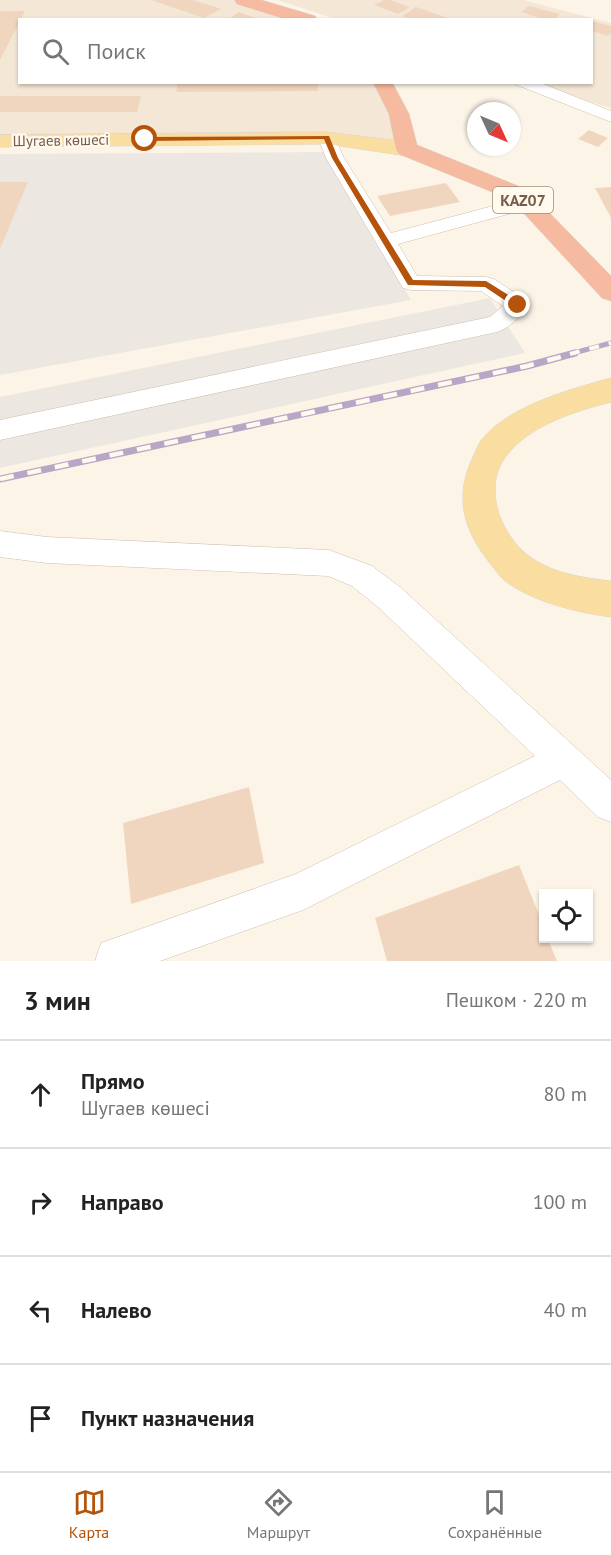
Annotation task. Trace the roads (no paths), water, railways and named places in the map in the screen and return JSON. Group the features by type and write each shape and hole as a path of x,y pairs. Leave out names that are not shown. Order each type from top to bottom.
{"highway":[{"path":"243,0 302,18"},
{"path":"383,84 399,114 407,149"},
{"name":"Шугаев көшесі","path":"407,149 510,191 527,203 611,292"}],"main road":[{"name":"Шугаев көшесі","path":"0,141 327,138 407,149"},
{"path":"611,390 539,415 495,446 480,474 477,498 480,517 495,544 518,569 558,588 590,597 611,599"}],"street":[{"path":"527,84 611,117"},
{"path":"0,430 497,324 518,305 486,284 411,283 335,158 327,138"},
{"path":"384,241 527,203"},
{"path":"0,544 47,550 329,563 362,576 389,597 611,804"},
{"path":"115,961 115,957 303,891 564,760"}],"railway":[{"path":"570,354 611,343"},
{"path":"0,479 527,366 575,353"}]}
